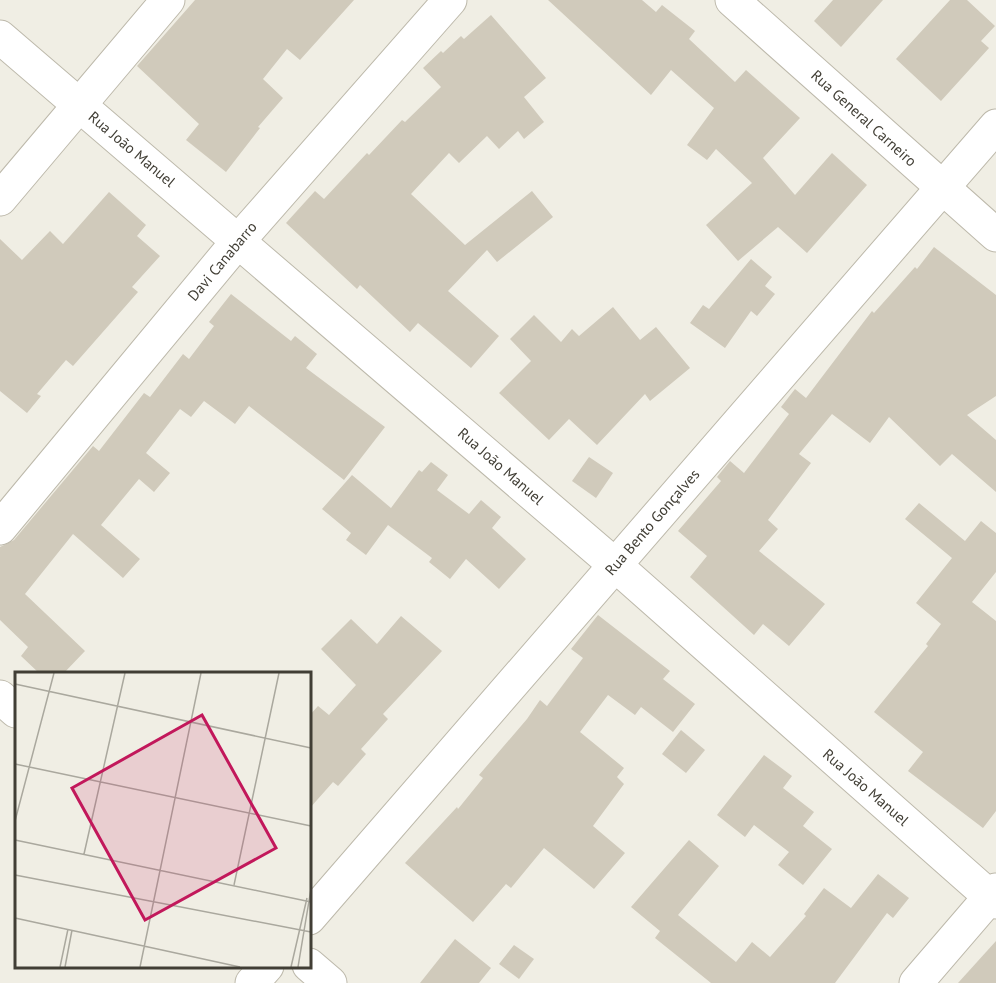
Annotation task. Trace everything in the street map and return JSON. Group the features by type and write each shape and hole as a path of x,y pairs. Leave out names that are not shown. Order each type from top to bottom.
{"street":[{"path":"0,199 168,0"},
{"name":"Davi Canabarro","path":"0,528 239,240 450,0"},
{"name":"Rua General Carneiro","path":"732,0 996,235"},
{"name":"Rua João Manuel","path":"0,37 239,240 994,896"},
{"name":"Rua Bento Gonçalves","path":"310,917 996,126"},
{"path":"0,697 15,710"},
{"path":"916,983 994,896"},
{"path":"310,966 330,983"},
{"path":"252,983 265,968"}],"building":[{"path":"195,0 354,0 300,60 287,49 263,79 283,98 258,127 260,128 226,172 186,140 199,124 137,66"},
{"path":"548,0 642,0 656,12 662,5 695,31 689,39 735,82 746,70 800,118 763,158 795,195 832,153 867,185 807,253 778,227 738,261 706,225 752,183 716,149 707,160 687,145 714,108 671,70 651,95"},
{"path":"833,0 883,0 841,47 814,21"},
{"path":"950,0 967,0 995,26 981,41 989,48 941,101 896,59"},
{"path":"491,15 546,78 524,97 544,122 524,139 518,131 499,149 487,136 459,163 449,153 411,194 465,245 532,191 553,217 497,262 487,250 448,291 499,336 471,368 418,323 410,332 360,285 357,289 286,223 315,191 324,199 367,153 369,155 402,120 405,122 441,87 423,68 441,51 443,53 461,36 464,39"},
{"path":"109,192 146,225 137,236 160,256 132,287 138,292 73,366 66,360 37,394 41,396 27,413 0,391 0,239 22,260 50,231 63,244"},
{"path":"934,247 996,295 996,396 967,415 996,440 996,492 952,454 940,466 889,417 870,443 832,414 799,454 811,463 768,520 778,529 759,551 825,604 789,646 763,624 754,635 690,577 707,556 678,531 721,481 717,477 730,461 744,473 789,414 781,407 795,389 806,398 872,311 874,313 915,267 917,269"},
{"path":"751,259 772,277 765,286 775,294 757,316 751,311 725,348 690,323 703,305 709,309"},
{"path":"231,294 291,341 295,336 317,354 306,368 385,427 344,480 249,406 235,424 204,401 191,417 180,409 146,453 170,473 154,492 139,479 101,525 140,559 123,578 73,534 25,594 85,651 65,672 38,672 21,656 28,647 0,620 0,547 14,540 93,446 99,451 144,393 150,397 183,354 189,359 214,326 209,322"},
{"path":"613,307 640,340 656,327 690,368 650,401 645,394 597,445 569,419 549,440 499,393 531,361 510,339 534,315 561,342 572,329 579,336"},
{"path":"589,457 613,473 596,498 572,481"},
{"path":"431,462 448,475 437,490 469,514 481,500 501,517 492,528 526,559 499,589 466,559 450,579 429,562 432,558 388,525 366,555 346,540 351,533 322,509 352,475 391,508 419,470 422,472"},
{"path":"919,503 965,541 981,521 996,533 996,572 972,602 996,621 996,811 983,828 908,771 923,752 874,712 928,646 926,644 941,624 916,603 952,558 905,519"},
{"path":"598,615 670,671 663,679 695,704 673,732 641,707 635,715 608,695 580,732 624,768 617,777 624,784 593,826 625,853 594,889 544,848 511,888 506,884 473,922 405,863 457,807 458,809 483,778 479,775 527,719 540,700 547,706 583,658 571,649"},
{"path":"401,616 442,651 383,714 388,719 361,749 366,754 338,786 333,782 310,808 310,715 318,706 329,715 356,685 321,649 351,619 377,644"},
{"path":"681,730 705,750 686,773 662,754"},
{"path":"764,755 792,776 783,788 814,812 803,826 832,849 803,885 778,865 789,852 754,825 745,837 717,815"},
{"path":"689,840 719,866 678,915 736,962 752,942 770,957 806,916 804,914 824,888 851,908 878,874 909,898 893,918 887,913 835,983 711,983 655,938 660,931 631,907"},
{"path":"455,939 491,968 479,983 420,983"},
{"path":"996,941 996,983 958,983"},
{"path":"514,945 534,959 519,979 499,964"}]}
